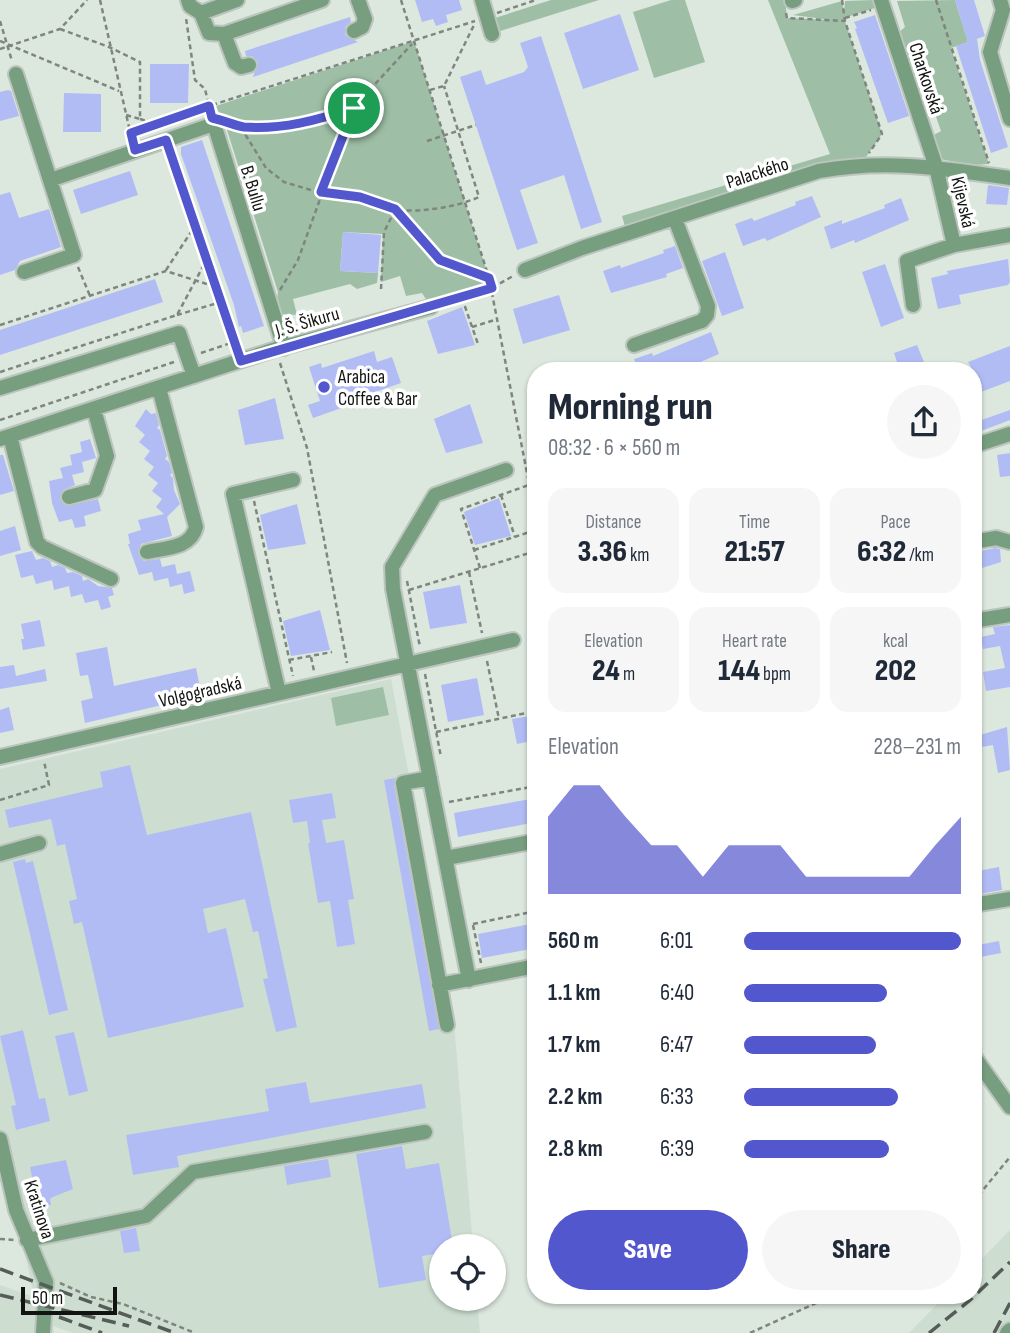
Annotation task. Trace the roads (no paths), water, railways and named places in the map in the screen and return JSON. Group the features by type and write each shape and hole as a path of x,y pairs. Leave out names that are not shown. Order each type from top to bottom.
{"street":[{"path":"237,0 193,6 209,33 224,34 306,2 322,0"},
{"path":"354,31 362,27 365,19 358,0"},
{"path":"482,0 492,34"},
{"path":"1000,0 1003,10 990,52 1010,119"},
{"name":"Charkovská","path":"882,3 936,167"},
{"path":"224,34 235,64 242,67 249,65"},
{"path":"16,74 74,255 24,272"},
{"name":"B. Bullu","path":"50,180 213,121 280,349"},
{"name":"Palackého","path":"525,270 582,248 819,171 861,164 936,167 1010,178"},
{"name":"Kijevská","path":"936,167 954,245"},
{"path":"634,345 702,321 708,315 708,306 675,219"},
{"name":"Kijevská","path":"913,305 907,261 954,245 1010,235"},
{"name":"J. Š. Šikuru","path":"111,579 37,542 5,438 280,349 431,307"},
{"path":"0,388 178,333 194,376"},
{"path":"147,552 188,542 194,535 195,527 159,388"},
{"path":"69,497 95,490 107,461 94,409"},
{"path":"982,443 1010,434"},
{"path":"476,978 446,858 430,778 415,662 393,589 391,567 435,495 506,470"},
{"path":"279,693 233,494 293,480"},
{"path":"982,540 996,538 1010,542"},
{"path":"982,620 1010,615"},
{"name":"Volgogradská","path":"0,757 513,640"},
{"path":"430,778 403,783 447,1025"},
{"path":"446,858 527,843"},
{"path":"0,854 39,844"},
{"path":"982,904 1010,899"},
{"path":"439,985 527,968"},
{"path":"982,1067 1009,1102"},
{"path":"27,1240 146,1216 192,1172 425,1132"},
{"name":"Kratinova","path":"0,1139 16,1210 45,1283 43,1333"}],"railway":[{"path":"982,1289 1010,1262"},
{"path":"0,1269 175,1333"},
{"path":"0,1295 129,1326"},
{"path":"994,1333 1010,1303"},
{"path":"929,1333 965,1304"},
{"path":"59,1317 102,1333"}],"place":[{"name":"Arabica Coffee & Bar","path":"324,387"}]}
